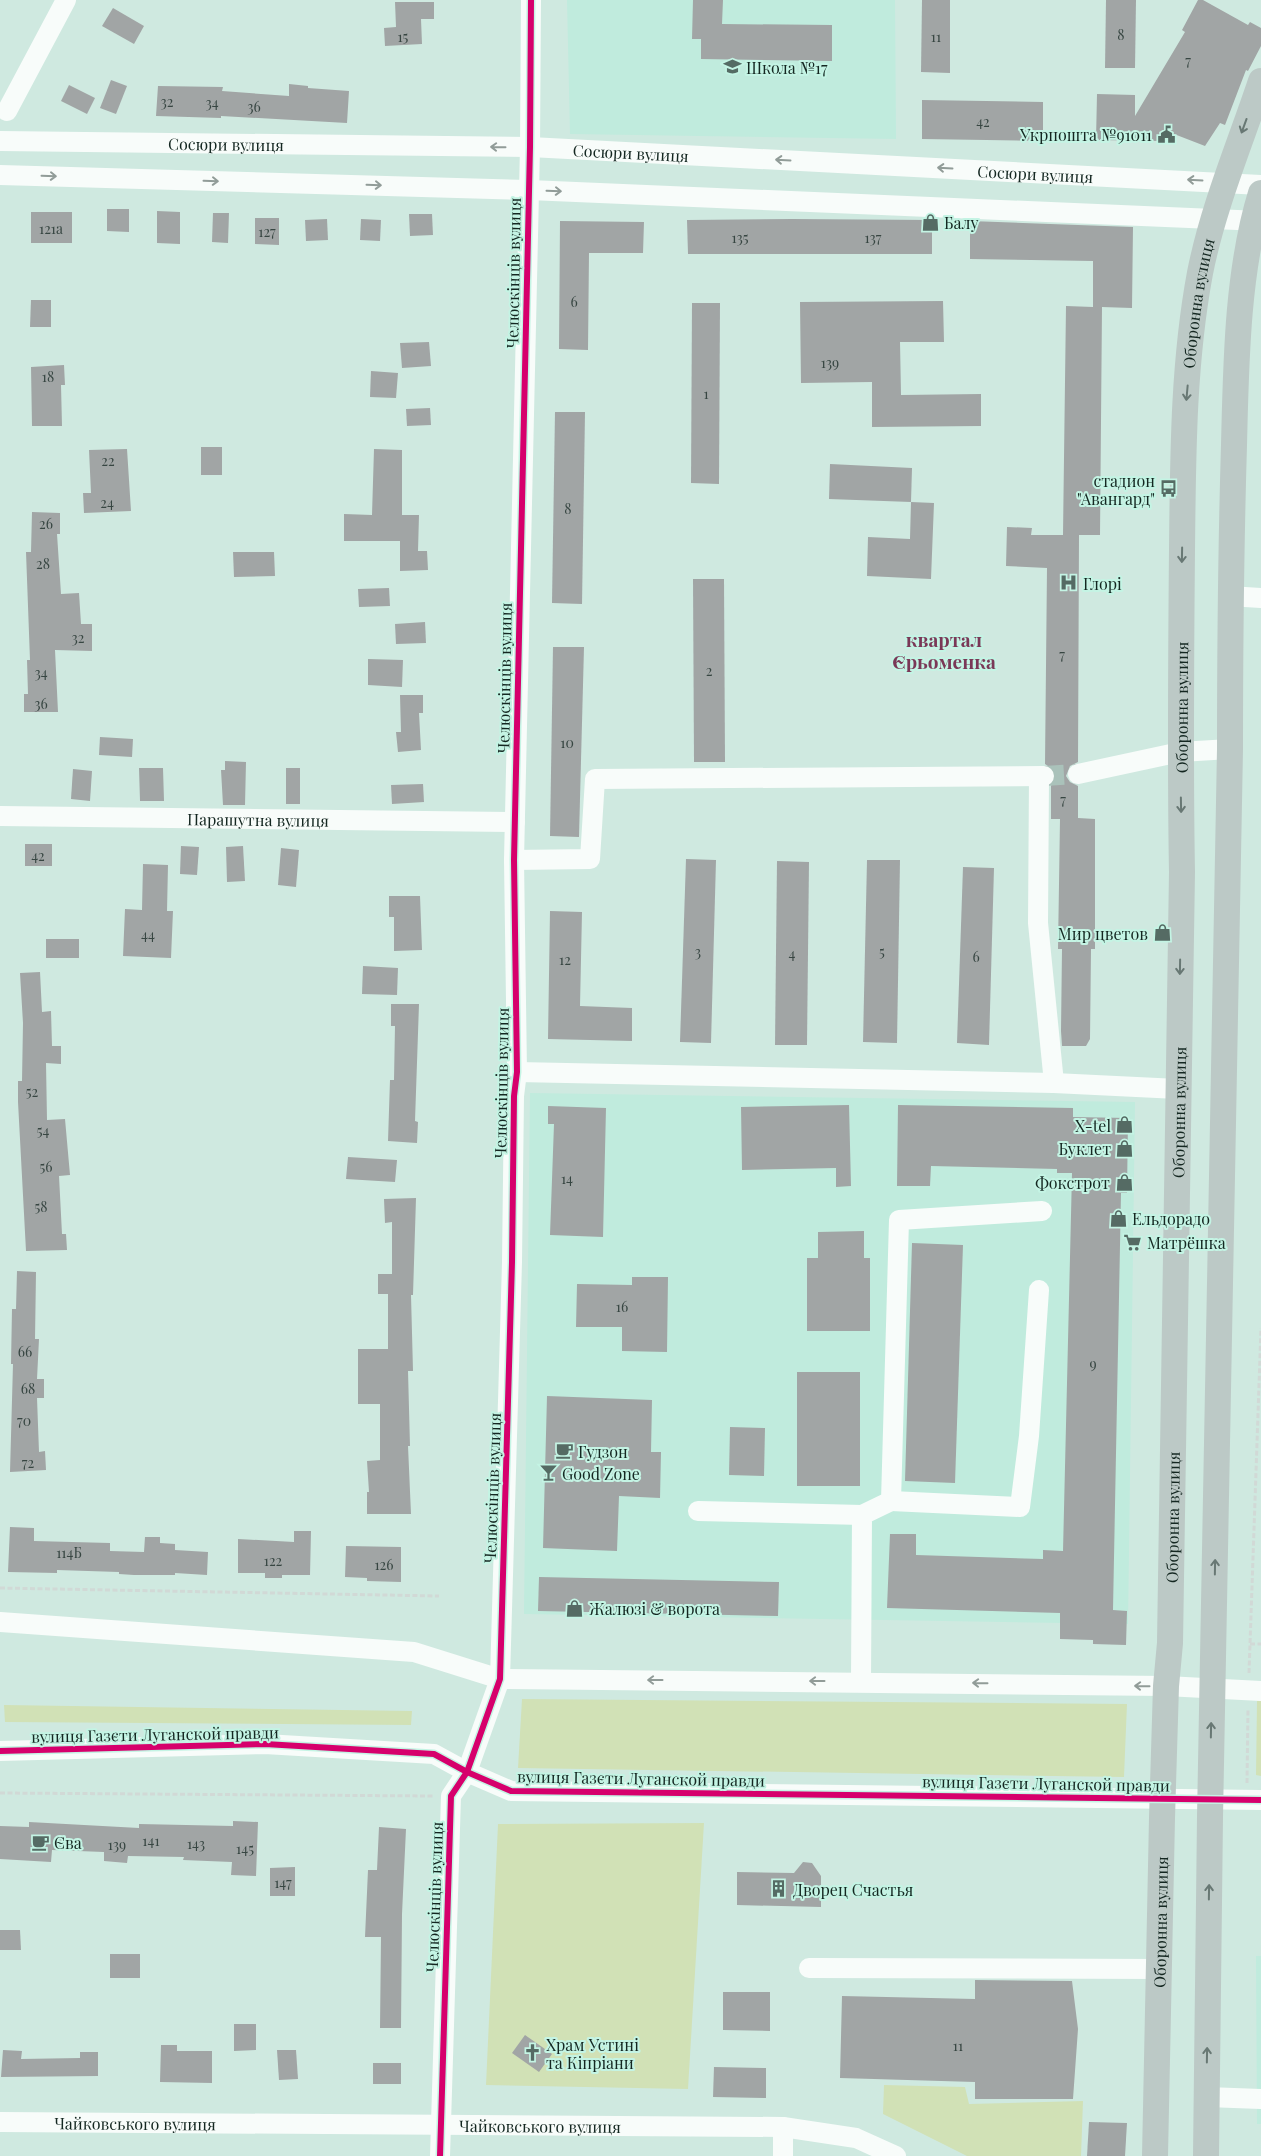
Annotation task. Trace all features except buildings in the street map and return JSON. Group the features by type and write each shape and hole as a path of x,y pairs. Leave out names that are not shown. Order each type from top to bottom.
{"main road":[{"name":"Оборонна вулиця","path":"1155,2156 1166,1686 1170,1644 1182,872 1180,752 1184,427 1193,321 1201,272 1226,182 1261,81"},
{"path":"1206,2156 1210,1800 1230,749 1230,596 1237,338 1258,221 1261,193"}],"street":[{"path":"0,133 3,110 66,0"},
{"name":"Челюскінців вулиця","path":"440,2156 451,1796 467,1772 500,1679 512,1262 514,1096 517,1072 514,860 530,147 531,0"},
{"name":"Сосюри вулиця","path":"0,140 530,147 1261,185"},
{"path":"0,175 529,190 1258,221"},
{"path":"1230,596 1261,598"},
{"path":"1078,774 1180,752 1230,749"},
{"path":"514,860 590,859 595,779 1042,776 1038,923 1054,1083"},
{"name":"Парашутна вулиця","path":"0,816 515,822"},
{"path":"517,1072 1054,1083 1178,1089"},
{"path":"891,1501 899,1220 1042,1211"},
{"path":"698,1511 862,1515 891,1501 1020,1507 1029,1436 1039,1290"},
{"path":"861,1681 862,1515"},
{"path":"0,1622 414,1652 500,1679 861,1681 1166,1686 1255,1691"},
{"name":"вулиця Газєти Луганской правди","path":"0,1751 265,1744 434,1754 467,1772 511,1791 1254,1800"},
{"path":"809,1968 1159,1969"},
{"path":"1207,2097 1261,2099"},
{"name":"Чайковського вулиця","path":"0,2122 783,2127 856,2138 896,2156"},
{"path":"783,2127 783,2156"}],"path":[{"path":"1254,1800 1255,1691 1250,1644 1261,1328"},
{"path":"0,1588 439,1596"},
{"path":"1250,1644 1261,1644"},
{"path":"0,1793 451,1796"}],"shaded area":[{"name":"Школа №17","path":"567,0 895,0 896,139 570,134"},
{"path":"530,1093 1135,1102 1128,1624 524,1614"},
{"path":"522,1699 1127,1704 1124,1777 518,1768"},
{"path":"1257,1701 1261,1701 1261,1776 1256,1775"},
{"path":"4,1705 412,1711 411,1725 5,1722"},
{"path":"704,1823 688,2089 486,2085 498,1824"},
{"path":"1256,1956 1261,1956 1261,2124 1257,2124"},
{"path":"884,2085 965,2087 969,2104 1083,2101 1081,2156 967,2156 883,2114"}],"tunnel":[{"path":"1044,776 1078,774"}],"cycle path":[{"path":"440,2156 451,1796 467,1772 500,1679 512,1262 514,1096 517,1072 514,860 530,147 531,0"},
{"path":"0,1751 265,1744 434,1754 467,1772 511,1791 1261,1800"}],"place":[{"name":"Школа №17","path":"732,67"},
{"name":"Укрпошта №91011","path":"1166,134"},
{"name":"Балу","path":"930,222"},
{"name":"стадион \"Авангард\"","path":"1169,489"},
{"name":"Глорі","path":"1069,583"},
{"name":"Мир цветов","path":"1162,933"},
{"name":"X-tel","path":"1125,1125"},
{"name":"Буклет","path":"1125,1148"},
{"name":"Фокстрот","path":"1124,1182"},
{"name":"Ельдорадо","path":"1118,1218"},
{"name":"Матрёшка","path":"1133,1242"},
{"name":"Гудзон","path":"564,1451"},
{"name":"Good Zone","path":"548,1473"},
{"name":"Жалюзі & ворота","path":"575,1608"},
{"name":"Єва","path":"40,1842"},
{"name":"Дворец Счастья","path":"779,1889"},
{"name":"Храм Устині та Кіпріани","path":"532,2053"}],"district":[{"name":"квартал Єрьоменка","path":"944,650"}]}
